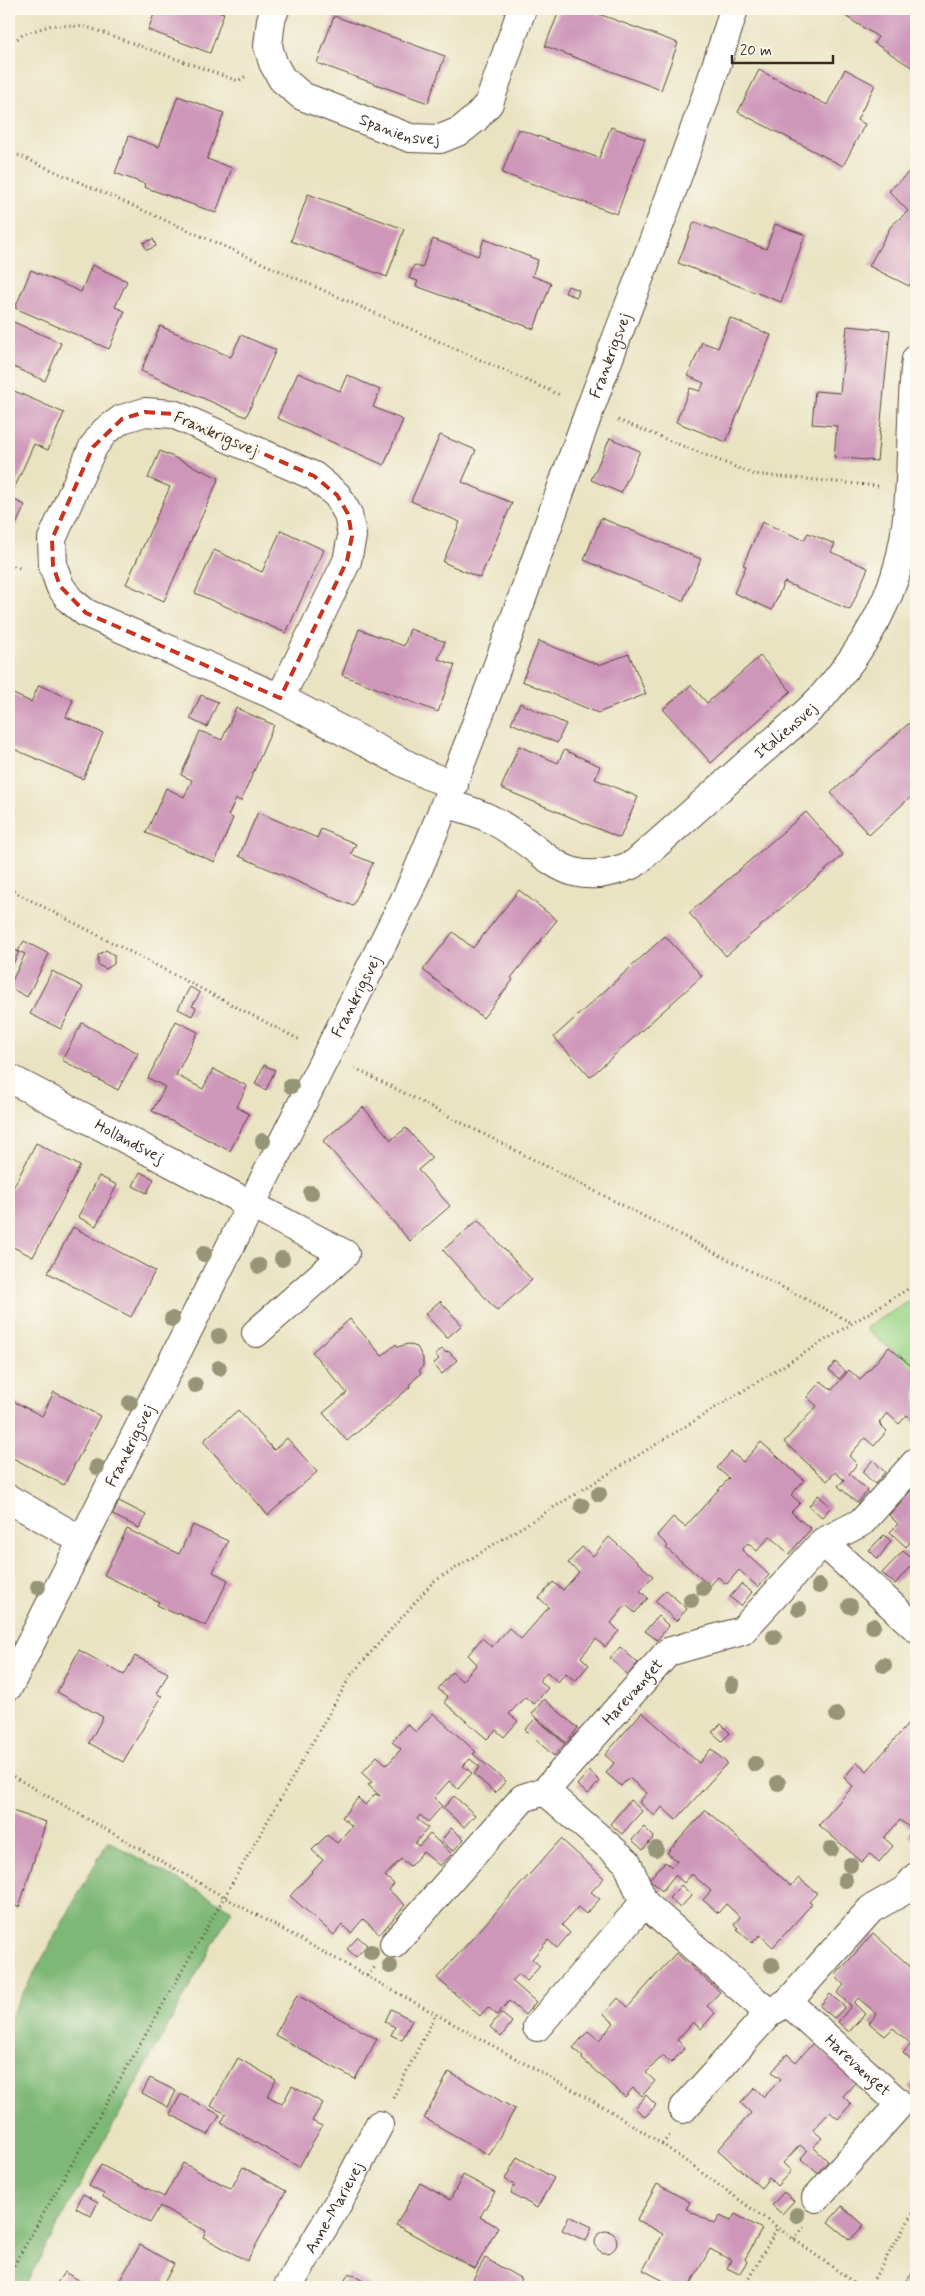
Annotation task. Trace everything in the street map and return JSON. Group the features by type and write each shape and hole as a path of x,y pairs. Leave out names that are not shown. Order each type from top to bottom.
{"street":[{"name":"Spaniensvej","path":"275,9 271,20 268,46 273,63 282,79 302,96 410,138 440,139 460,131 475,119 489,102 522,9"},
{"name":"Frankrigsvej","path":"9,1686 409,891 450,794 590,408 710,88 734,9"},
{"name":"Italiensvej","path":"450,794 494,821 556,866 578,874 598,875 617,872 634,864 820,699 849,664 872,630 890,589 904,541 910,489 912,393 916,359"},
{"name":"Frankrigsvej","path":"280,698 347,561 352,536 348,514 337,496 314,476 173,414 145,412 122,419 105,431 93,447 52,539 53,566 60,586 70,600 86,613 280,698 427,776 450,794"},
{"name":"Hollandsvej","path":"9,1078 252,1205"},
{"path":"252,1205 345,1254 256,1333"},
{"name":"Harevænget","path":"394,1944 523,1798 545,1791 668,1652 742,1631 823,1542 862,1522 916,1462"},
{"path":"9,1499 81,1540"},
{"path":"823,1542 916,1628"},
{"name":"Harevænget","path":"545,1791 626,1862 644,1903 900,2104 816,2198"},
{"path":"683,2109 871,1909 913,1889"},
{"path":"537,2027 644,1903"},
{"name":"Anne-Marievej","path":"288,2287 338,2203 379,2126"}],"path":[{"path":"9,44 24,34 52,25 88,27 238,80 273,63"},
{"path":"9,151 590,408 753,474 910,489"},
{"path":"9,890 853,1323"},
{"path":"9,2274 351,1675 433,1582 916,1284"},
{"path":"9,1774 224,1897 609,2110 662,2144 860,2287"},
{"path":"379,2126 436,2014"},
{"path":"869,2287 916,2208"},
{"path":"744,2287 778,2227"}],"highlighted area":[{"path":"145,412 173,414 314,476 337,495 348,514 352,536 347,561 280,698 86,613 60,586 53,566 52,539 93,447 122,419"}],"green space":[{"path":"916,1297 916,1371 865,1328"},
{"path":"108,1841 232,1910 24,2287 9,2287 9,2018"}],"building":[{"path":"156,9 212,9 224,13 210,53 148,30"},
{"path":"560,9 585,9 678,43 661,90 545,46"},
{"path":"845,9 916,9 916,70 874,43 878,37 842,14"},
{"path":"334,16 445,56 428,103 317,63"},
{"path":"845,69 875,85 857,120 865,124 843,166 738,112 759,70 827,105"},
{"path":"178,96 224,113 207,159 232,168 216,213 144,187 145,184 115,173 129,136 159,147"},
{"path":"611,127 645,139 617,214 502,173 518,129 599,158"},
{"path":"916,165 916,272 909,286 869,266 891,226 908,211 889,191"},
{"path":"308,194 404,229 387,277 291,241"},
{"path":"694,222 766,249 775,224 805,235 781,302 678,263"},
{"path":"153,239 156,246 147,250 143,243"},
{"path":"433,239 478,256 484,239 538,260 532,276 551,283 534,329 416,286 418,281 409,278 414,265 422,268"},
{"path":"92,265 127,281 115,307 125,311 109,349 15,308 31,270 81,292"},
{"path":"568,286 579,290 577,297 565,293"},
{"path":"730,318 771,335 726,442 676,422 690,388 700,391 704,383 688,376 702,342 718,348"},
{"path":"9,320 61,343 45,381 9,365"},
{"path":"160,326 231,357 241,335 276,350 246,417 141,371"},
{"path":"847,326 890,330 877,461 834,457 837,426 812,424 815,391 840,393"},
{"path":"298,373 340,391 347,375 380,390 373,407 403,420 384,465 277,418"},
{"path":"12,390 64,413 48,450 34,444 10,498 25,505 11,536 9,535 9,396"},
{"path":"440,435 476,450 462,482 512,503 480,578 443,562 460,522 411,501"},
{"path":"610,438 640,451 621,493 591,480"},
{"path":"160,451 219,478 164,601 126,584 170,487 148,478"},
{"path":"601,518 701,559 683,601 584,560"},
{"path":"762,522 804,540 808,533 835,544 831,552 868,568 850,610 784,582 772,610 734,593 746,566 743,565"},
{"path":"281,530 324,550 286,633 195,593 214,550 262,572"},
{"path":"359,629 404,646 410,629 445,642 438,659 455,665 438,712 342,675"},
{"path":"539,641 599,665 629,654 646,694 598,713 522,681"},
{"path":"760,656 791,691 711,763 663,709 691,685 707,703"},
{"path":"39,685 73,700 66,717 103,733 83,779 9,747 9,692 31,702"},
{"path":"201,695 218,702 207,727 190,719"},
{"path":"520,703 566,724 557,743 511,723"},
{"path":"236,708 274,725 241,801 236,799 228,816 233,818 215,862 146,833 166,788 184,797 192,780 181,775 200,731 222,740"},
{"path":"916,717 916,792 869,835 831,793"},
{"path":"519,746 558,763 564,750 600,766 595,779 638,797 620,838 501,788"},
{"path":"258,812 317,838 321,829 356,844 351,854 373,863 353,906 239,856"},
{"path":"806,812 843,855 726,956 689,913"},
{"path":"519,890 557,920 511,978 513,980 483,1018 423,970 453,932 473,948"},
{"path":"665,936 702,976 590,1077 554,1037"},
{"path":"24,941 49,954 27,997 9,987 25,954 18,951"},
{"path":"9,947 19,952 9,971"},
{"path":"106,950 114,955 114,964 106,969 98,965 98,955"},
{"path":"52,971 83,987 61,1029 30,1014"},
{"path":"190,987 200,993 192,1006 196,1008 192,1016 178,1009"},
{"path":"176,1021 198,1032 176,1075 203,1089 213,1069 247,1086 237,1107 249,1114 230,1151 152,1111 165,1087 148,1078"},
{"path":"82,1023 138,1053 118,1090 62,1060"},
{"path":"264,1065 275,1070 266,1090 255,1084"},
{"path":"363,1107 391,1140 406,1128 432,1158 418,1170 450,1206 410,1241 323,1141"},
{"path":"36,1143 80,1166 33,1257 9,1245 9,1188 12,1190"},
{"path":"140,1172 154,1179 147,1193 133,1186"},
{"path":"99,1176 117,1185 96,1226 78,1217"},
{"path":"478,1220 532,1280 497,1311 443,1250"},
{"path":"73,1227 155,1271 131,1317 48,1273"},
{"path":"440,1301 462,1325 447,1338 425,1314"},
{"path":"350,1319 382,1356 396,1344 398,1347 408,1344 417,1347 423,1358 423,1366 419,1371 421,1373 409,1385 410,1387 347,1441 323,1413 347,1393 312,1352"},
{"path":"889,1347 916,1370 916,1421 915,1423 907,1415 899,1424 887,1413 879,1423 887,1431 874,1446 865,1438 849,1456 857,1464 849,1474 868,1491 857,1503 838,1486 844,1480 835,1472 827,1481 784,1442 817,1406 807,1397 821,1381 832,1390 849,1370 860,1380"},
{"path":"442,1349 446,1353 448,1351 457,1360 442,1374 433,1364 439,1359 435,1355"},
{"path":"835,1362 846,1372 839,1379 829,1370"},
{"path":"54,1392 100,1416 64,1485 9,1456 9,1399 42,1416"},
{"path":"238,1410 274,1450 287,1438 317,1472 268,1515 203,1441"},
{"path":"761,1442 804,1480 791,1495 800,1503 791,1512 811,1529 789,1554 770,1536 757,1551 748,1543 742,1550 769,1575 758,1587 739,1570 727,1584 718,1577 710,1586 666,1548 668,1546 657,1535 673,1517 685,1527 729,1478 717,1468 731,1452 743,1462"},
{"path":"873,1460 885,1472 875,1484 862,1472"},
{"path":"916,1485 916,1539 914,1538 906,1547 890,1532 898,1524 889,1515"},
{"path":"818,1495 831,1507 822,1517 809,1506"},
{"path":"119,1501 146,1515 139,1528 113,1515"},
{"path":"193,1525 228,1541 213,1572 228,1580 206,1626 157,1605 159,1602 104,1575 127,1529 179,1554"},
{"path":"884,1535 891,1541 878,1559 869,1550"},
{"path":"609,1537 653,1576 640,1591 648,1598 635,1613 626,1605 611,1623 619,1631 605,1647 596,1639 581,1657 589,1665 575,1681 566,1673 558,1682 547,1672 539,1681 548,1688 534,1704 525,1697 509,1714 518,1721 504,1737 496,1730 487,1739 444,1702 448,1697 438,1689 452,1672 462,1681 477,1664 468,1655 482,1638 492,1647 509,1628 521,1639 549,1607 539,1598 553,1582 563,1590 579,1572 568,1563 582,1547 593,1556"},
{"path":"903,1551 915,1561 895,1584 882,1573"},
{"path":"741,1584 752,1592 741,1606 730,1597"},
{"path":"666,1590 687,1609 676,1621 655,1601"},
{"path":"658,1616 669,1626 657,1640 645,1631"},
{"path":"620,1647 638,1663 628,1675 610,1658"},
{"path":"79,1650 124,1675 135,1656 168,1673 157,1694 162,1696 123,1762 89,1743 103,1717 57,1692"},
{"path":"544,1699 578,1728 566,1743 532,1714"},
{"path":"642,1712 699,1763 711,1749 727,1763 676,1820 662,1807 655,1816 639,1802 647,1793 629,1778 621,1786 606,1773 614,1763 605,1755"},
{"path":"433,1713 476,1752 473,1754 506,1781 495,1793 474,1774 480,1767 470,1759 463,1766 472,1773 458,1789 449,1781 434,1798 442,1806 428,1822 420,1815 417,1819 428,1828 415,1843 419,1846 430,1834 452,1854 440,1866 423,1852 410,1866 401,1859 385,1876 394,1884 389,1890 405,1905 380,1934 363,1919 351,1933 342,1925 334,1935 290,1896 323,1860 312,1850 327,1835 337,1843 352,1826 342,1817 358,1798 365,1805 375,1794 380,1796 368,1785 372,1782 362,1773 377,1756 387,1765 401,1749 392,1742 407,1724 416,1732"},
{"path":"916,1715 916,1819 909,1827 900,1820 884,1838 893,1846 879,1862 870,1854 862,1862 819,1825 853,1786 844,1778 857,1762 867,1771"},
{"path":"536,1718 565,1744 554,1756 525,1730"},
{"path":"721,1724 730,1733 722,1741 712,1732"},
{"path":"589,1771 600,1781 588,1794 577,1785"},
{"path":"454,1796 475,1815 464,1827 443,1808"},
{"path":"630,1800 642,1811 622,1834 610,1824"},
{"path":"9,1810 46,1822 19,1907 14,1906 9,1920"},
{"path":"706,1810 791,1886 799,1878 817,1893 809,1902 812,1904 773,1947 760,1935 752,1943 737,1929 734,1924 740,1917 726,1904 718,1913 703,1900 711,1891 692,1874 684,1883 675,1875 662,1891 649,1879 665,1862 672,1867 677,1861 667,1853"},
{"path":"916,1826 916,1843 908,1835"},
{"path":"644,1827 654,1837 643,1850 632,1840"},
{"path":"451,1828 464,1839 453,1851 441,1841"},
{"path":"561,1839 604,1878 591,1892 600,1899 586,1914 578,1907 562,1925 570,1933 557,1948 548,1940 532,1959 540,1966 527,1981 519,1974 512,1981 536,2002 525,2015 509,2001 497,2015 488,2007 480,2016 437,1978"},
{"path":"681,1885 692,1895 680,1908 669,1898"},
{"path":"873,1933 916,1972 916,2065 903,2053 911,2044 893,2028 885,2036 869,2023 877,2014 858,1998 854,2003 865,2014 849,2032 838,2022 851,2006 837,1993 844,1985 835,1976"},
{"path":"358,1937 367,1945 356,1957 347,1949"},
{"path":"676,1953 720,1992 707,2006 715,2013 701,2029 693,2022 677,2040 685,2048 671,2063 663,2055 646,2073 655,2081 642,2096 633,2088 625,2097 582,2059 583,2057 573,2048 588,2031 599,2040 614,2023 604,2014 618,1998 628,2007"},
{"path":"830,1994 845,2007 834,2018 820,2006"},
{"path":"297,1995 377,2039 355,2079 275,2035"},
{"path":"391,2009 412,2020 402,2040 391,2035 395,2027 385,2022"},
{"path":"501,2013 512,2022 501,2037 490,2027"},
{"path":"813,2043 856,2082 843,2096 851,2104 838,2119 830,2112 813,2130 822,2138 813,2147 828,2161 817,2173 801,2158 807,2151 800,2145 783,2163 791,2171 777,2186 769,2178 761,2188 718,2150 751,2113 741,2103 755,2088 764,2097 781,2079 772,2072 787,2054 796,2062"},
{"path":"238,2058 276,2080 268,2096 282,2104 292,2086 323,2103 312,2121 322,2126 299,2167 221,2123 226,2114 211,2106"},
{"path":"449,2072 515,2109 489,2155 424,2118"},
{"path":"150,2078 176,2091 168,2107 142,2093"},
{"path":"916,2079 916,2093 909,2087"},
{"path":"181,2094 220,2115 208,2135 170,2114"},
{"path":"646,2095 656,2105 645,2117 635,2108"},
{"path":"517,2157 554,2178 537,2208 511,2193 515,2185 505,2179"},
{"path":"183,2163 231,2189 243,2167 286,2191 247,2261 203,2237 206,2231 160,2206 150,2223 103,2197 104,2194 89,2186 101,2165 164,2197"},
{"path":"463,2175 495,2192 480,2217 498,2227 475,2269 396,2225 420,2183 450,2200"},
{"path":"657,2184 690,2202 686,2209 715,2224 720,2216 731,2221 735,2214 762,2229 745,2259 747,2262 739,2274 727,2268 731,2260 710,2249 689,2287 675,2287 643,2270 663,2234 637,2220"},
{"path":"784,2192 794,2201 782,2214 772,2205"},
{"path":"83,2194 98,2202 91,2216 76,2208"},
{"path":"842,2206 864,2225 850,2240 828,2222"},
{"path":"569,2216 592,2227 586,2241 562,2230"},
{"path":"606,2231 616,2238 617,2242 610,2252 606,2253 596,2246 595,2242 602,2232"},
{"path":"140,2245 174,2264 164,2283 172,2287 116,2287"},
{"path":"485,2258 522,2279 517,2287 469,2286"},
{"path":"64,2272 92,2287 55,2287"},
{"path":"349,2273 374,2287 341,2287"},
{"path":"912,2273 916,2277 916,2287 905,2287 902,2285"}]}
